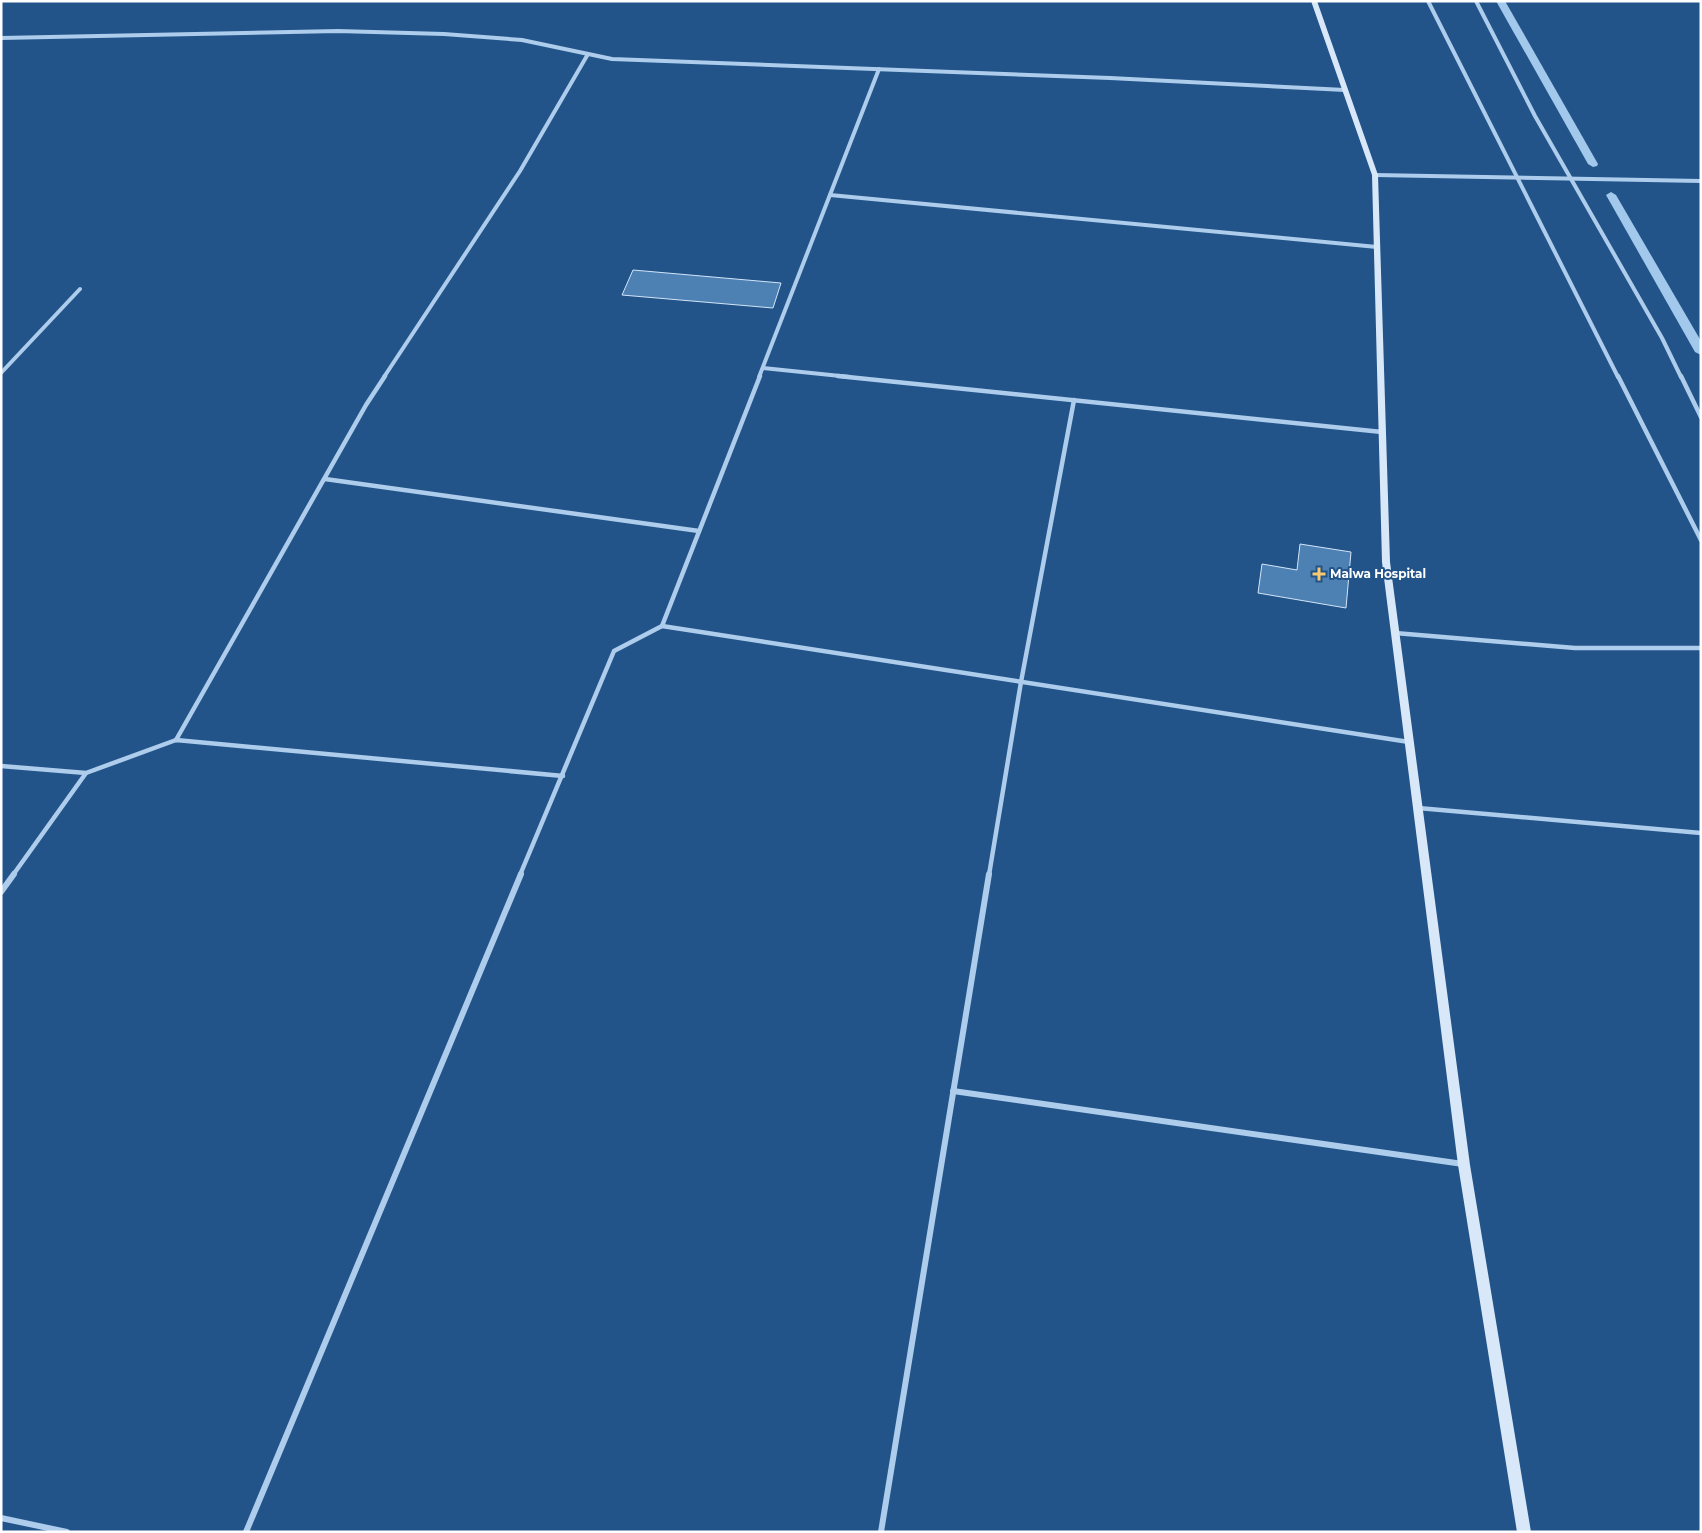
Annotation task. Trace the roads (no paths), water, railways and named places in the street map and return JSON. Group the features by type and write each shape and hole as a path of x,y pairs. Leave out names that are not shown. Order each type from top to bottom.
{"street":[{"path":"1314,1 1375,175 1386,562 1464,1165 1524,1532"},
{"path":"1428,1 1701,540"},
{"path":"1476,1 1570,179 1662,338 1701,417"},
{"path":"1,38 318,31 444,34 522,40 612,59 1345,90"},
{"path":"176,740 366,405 520,171 588,54"},
{"path":"662,626 879,69"},
{"path":"1375,175 1701,182"},
{"path":"830,195 1377,247"},
{"path":"1,373 80,289"},
{"path":"763,368 1382,432"},
{"path":"881,1532 1020,682 1074,400"},
{"path":"325,479 699,531"},
{"path":"246,1532 614,651 662,626 1409,742"},
{"path":"1395,633 1575,648 1701,648"},
{"path":"1,766 86,772 176,740 563,776"},
{"path":"1,892 86,772"},
{"path":"1418,808 1701,832"},
{"path":"953,1091 1464,1165"},
{"path":"1,1518 67,1532"}],"waterway":[{"path":"1500,1 1593,164"},
{"path":"1611,195 1701,352"}],"place":[{"name":"Malwa Hospital","path":"1319,574"}]}
